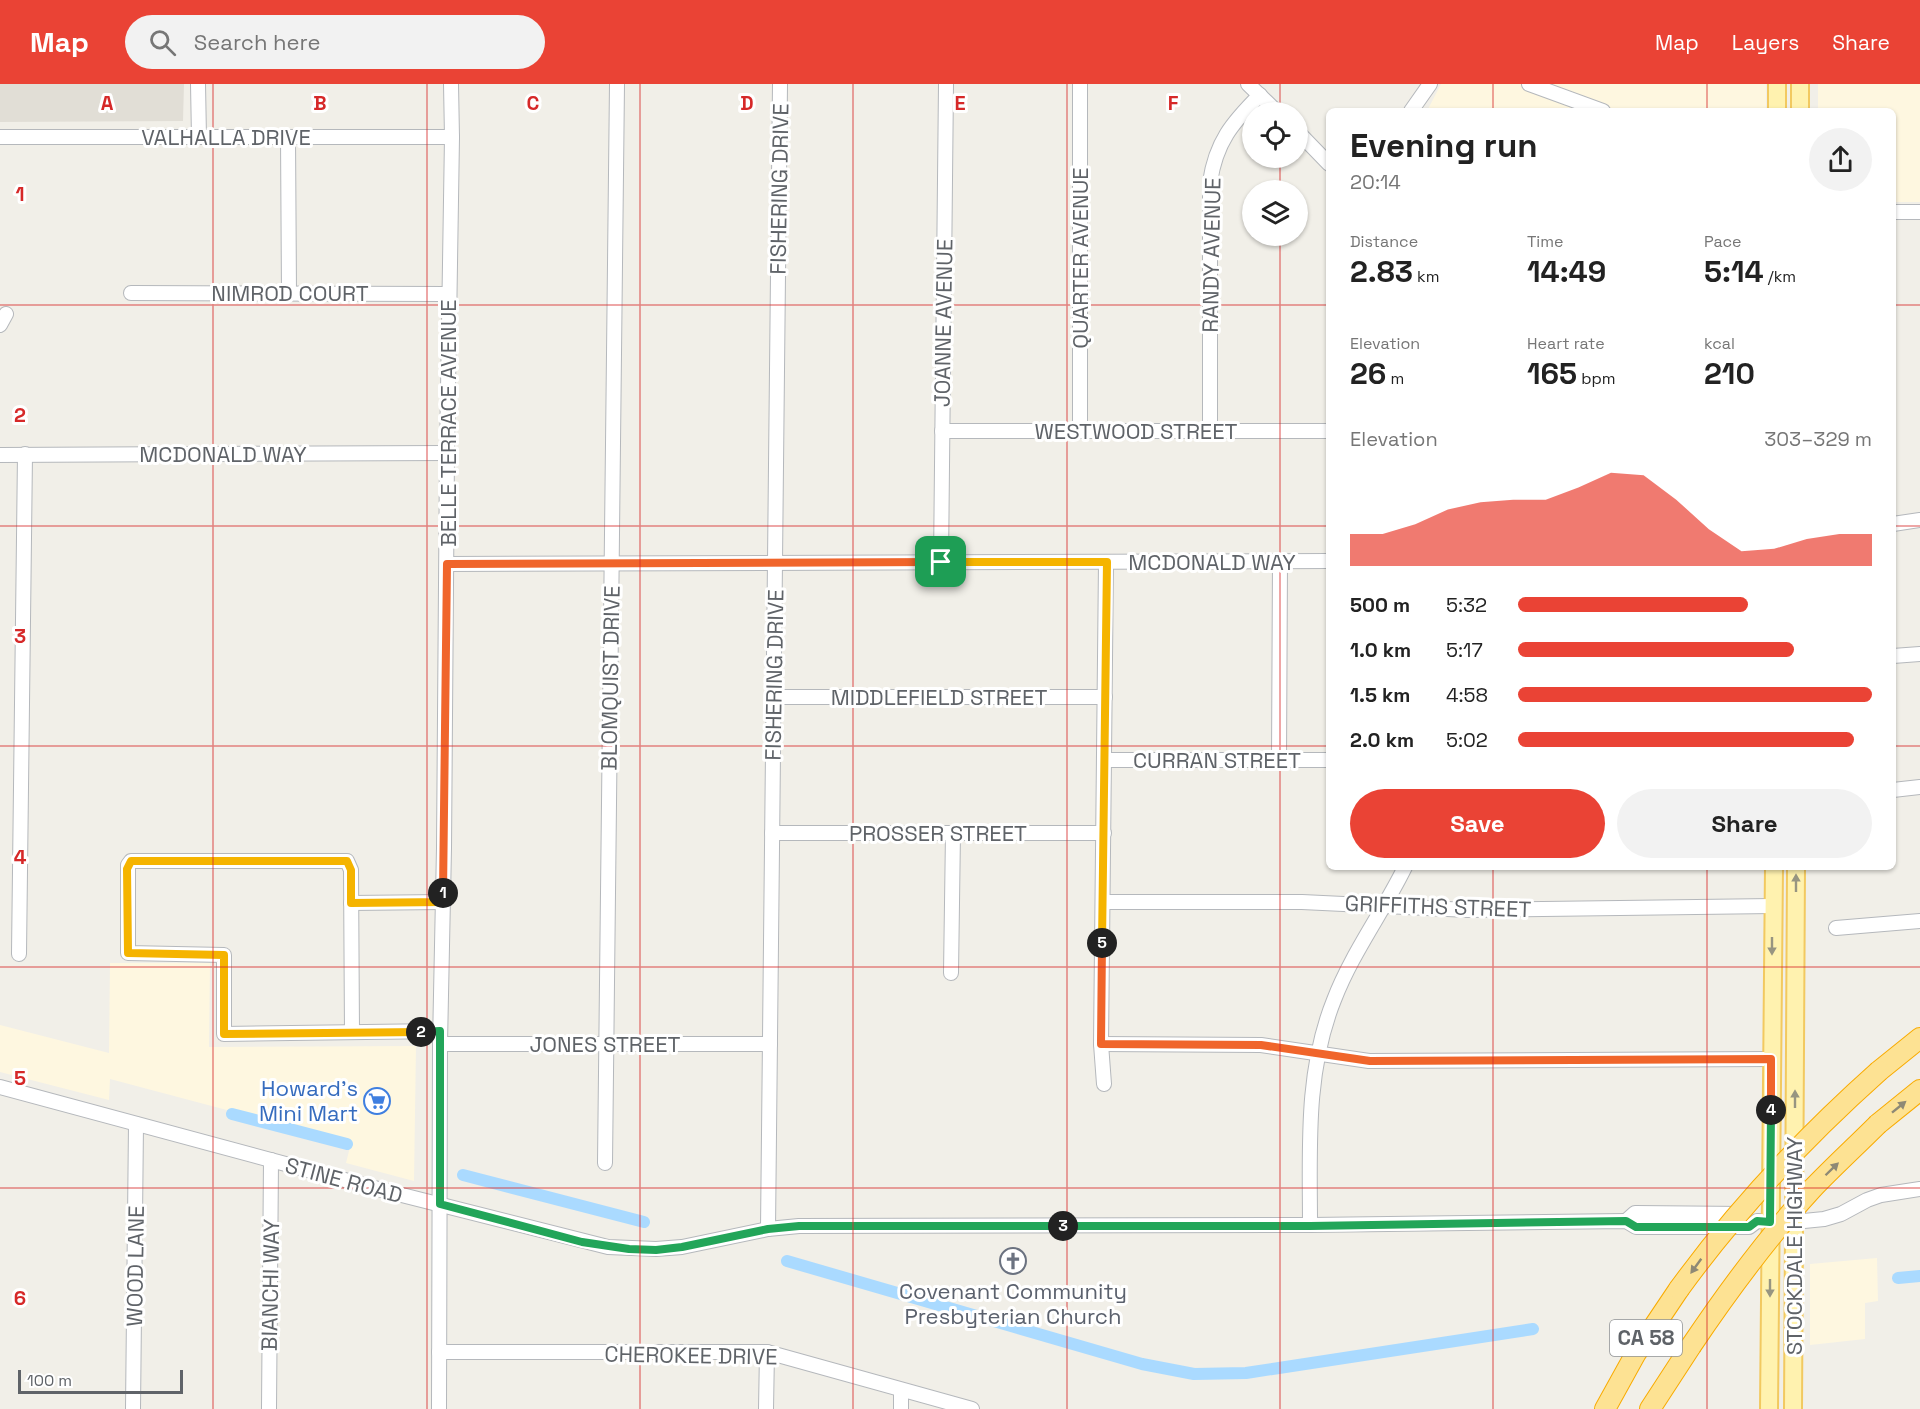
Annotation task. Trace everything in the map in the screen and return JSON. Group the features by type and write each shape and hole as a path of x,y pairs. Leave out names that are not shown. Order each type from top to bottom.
{"highway":[{"name":"CA 58","path":"1604,1409 1652,1328 1728,1226 1779,1167 1827,1118 1920,1038"},
{"name":"CA 58","path":"1650,1409 1735,1282 1780,1225 1825,1176 1878,1124 1920,1090"},
{"path":"1664,1409 1688,1350"}],"main road":[{"path":"1777,84 1777,108"},
{"path":"1800,84 1800,108"},
{"name":"STOCKDALE HIGHWAY","path":"1769,1409 1764,1222 1771,1059 1774,870"},
{"name":"STOCKDALE HIGHWAY","path":"1793,1409 1796,870"},
{"path":"1769,1392 1775,1409"}],"street":[{"path":"198,84 199,137"},
{"name":"BELLE TERRACE AVENUE","path":"439,1409 440,1038 451,84"},
{"name":"BLOMQUIST DRIVE","path":"605,1163 617,84"},
{"name":"FISHERING DRIVE","path":"768,1229 780,84"},
{"name":"JOANNE AVENUE","path":"941,562 946,84"},
{"name":"QUARTER AVENUE","path":"1080,84 1080,431"},
{"path":"1248,84 1267,102"},
{"path":"1413,108 1430,84"},
{"path":"1529,84 1595,108"},
{"name":"RANDY AVENUE","path":"1210,431 1210,182 1212,167 1225,135 1234,121 1260,95"},
{"name":"VALHALLA DRIVE","path":"0,137 452,137"},
{"path":"288,137 289,293"},
{"path":"1308,142 1326,161"},
{"path":"1896,212 1920,212"},
{"name":"NIMROD COURT","path":"130,293 449,294"},
{"name":"WESTWOOD STREET","path":"942,431 1326,431"},
{"name":"MCDONALD WAY","path":"0,455 447,453"},
{"path":"19,954 25,454"},
{"path":"1896,524 1920,520"},
{"path":"1279,760 1280,561"},
{"name":"MCDONALD WAY","path":"447,564 1326,561"},
{"path":"1104,1084 1101,1044 1107,562"},
{"path":"1896,656 1920,654"},
{"name":"MIDDLEFIELD STREET","path":"773,698 1105,697"},
{"name":"CURRAN STREET","path":"1104,760 1326,760"},
{"path":"1896,790 1920,787"},
{"name":"PROSSER STREET","path":"772,833 1104,833"},
{"path":"951,973 952,833"},
{"name":"JONES STREET","path":"351,903 351,870 347,861 131,861 127,869 128,953 224,955 224,1034 352,1032 440,1038 606,1044 770,1044"},
{"path":"1310,1226 1310,1110 1317,1054 1334,999 1346,973 1403,870"},
{"path":"352,1032 351,903 443,902"},
{"name":"GRIFFITHS STREET","path":"1103,902 1302,902 1468,910 1773,906"},
{"path":"1836,928 1920,921"},
{"path":"1101,1044 1234,1043 1370,1061 1771,1059"},
{"name":"STINE ROAD","path":"0,1087 582,1242 629,1249 656,1250 682,1247 768,1229 799,1226 1310,1226 1626,1221 1635,1213 1748,1214 1764,1222 1794,1222 1824,1219 1841,1214 1881,1195 1920,1189"},
{"name":"WOOD LANE","path":"133,1409 136,1124"},
{"name":"BIANCHI WAY","path":"269,1409 271,1160"},
{"name":"CHEROKEE DRIVE","path":"439,1352 767,1352 972,1409"},
{"path":"766,1409 767,1352"},
{"path":"901,1390 901,1409"}],"shaded area":[{"path":"0,84 184,84 183,121 0,122"},
{"path":"1441,84 1766,84 1766,108 1429,108"},
{"path":"1818,84 1920,84 1920,202 1896,202 1896,108 1818,108"},
{"path":"110,963 210,963 209,1047 416,1046 414,1181 346,1163 351,1143 110,1079 109,1100 0,1072 0,1025 109,1053"},
{"path":"1877,1258 1878,1301 1865,1303 1865,1339 1810,1345 1810,1264"}],"waterway":[{"path":"232,1114 347,1144"},
{"path":"463,1175 644,1222"},
{"path":"787,1261 1142,1364 1194,1374 1246,1373 1533,1329"},
{"path":"1898,1278 1920,1276"}],"place":[{"name":"Howard's Mini Mart","path":"377,1101"},
{"name":"Covenant Community Presbyterian Church","path":"1013,1261"}],"route":[{"path":"941,562 1107,562 1101,1044 1234,1043 1370,1061 1771,1059 1770,1222 1757,1221 1749,1227 1636,1227 1626,1221 1310,1226 799,1226 768,1229 682,1247 656,1250 608,1247 440,1204 440,1031 224,1034 224,955 128,953 127,869 131,861 347,861 351,870 351,903 443,902 447,564 941,562"}]}
